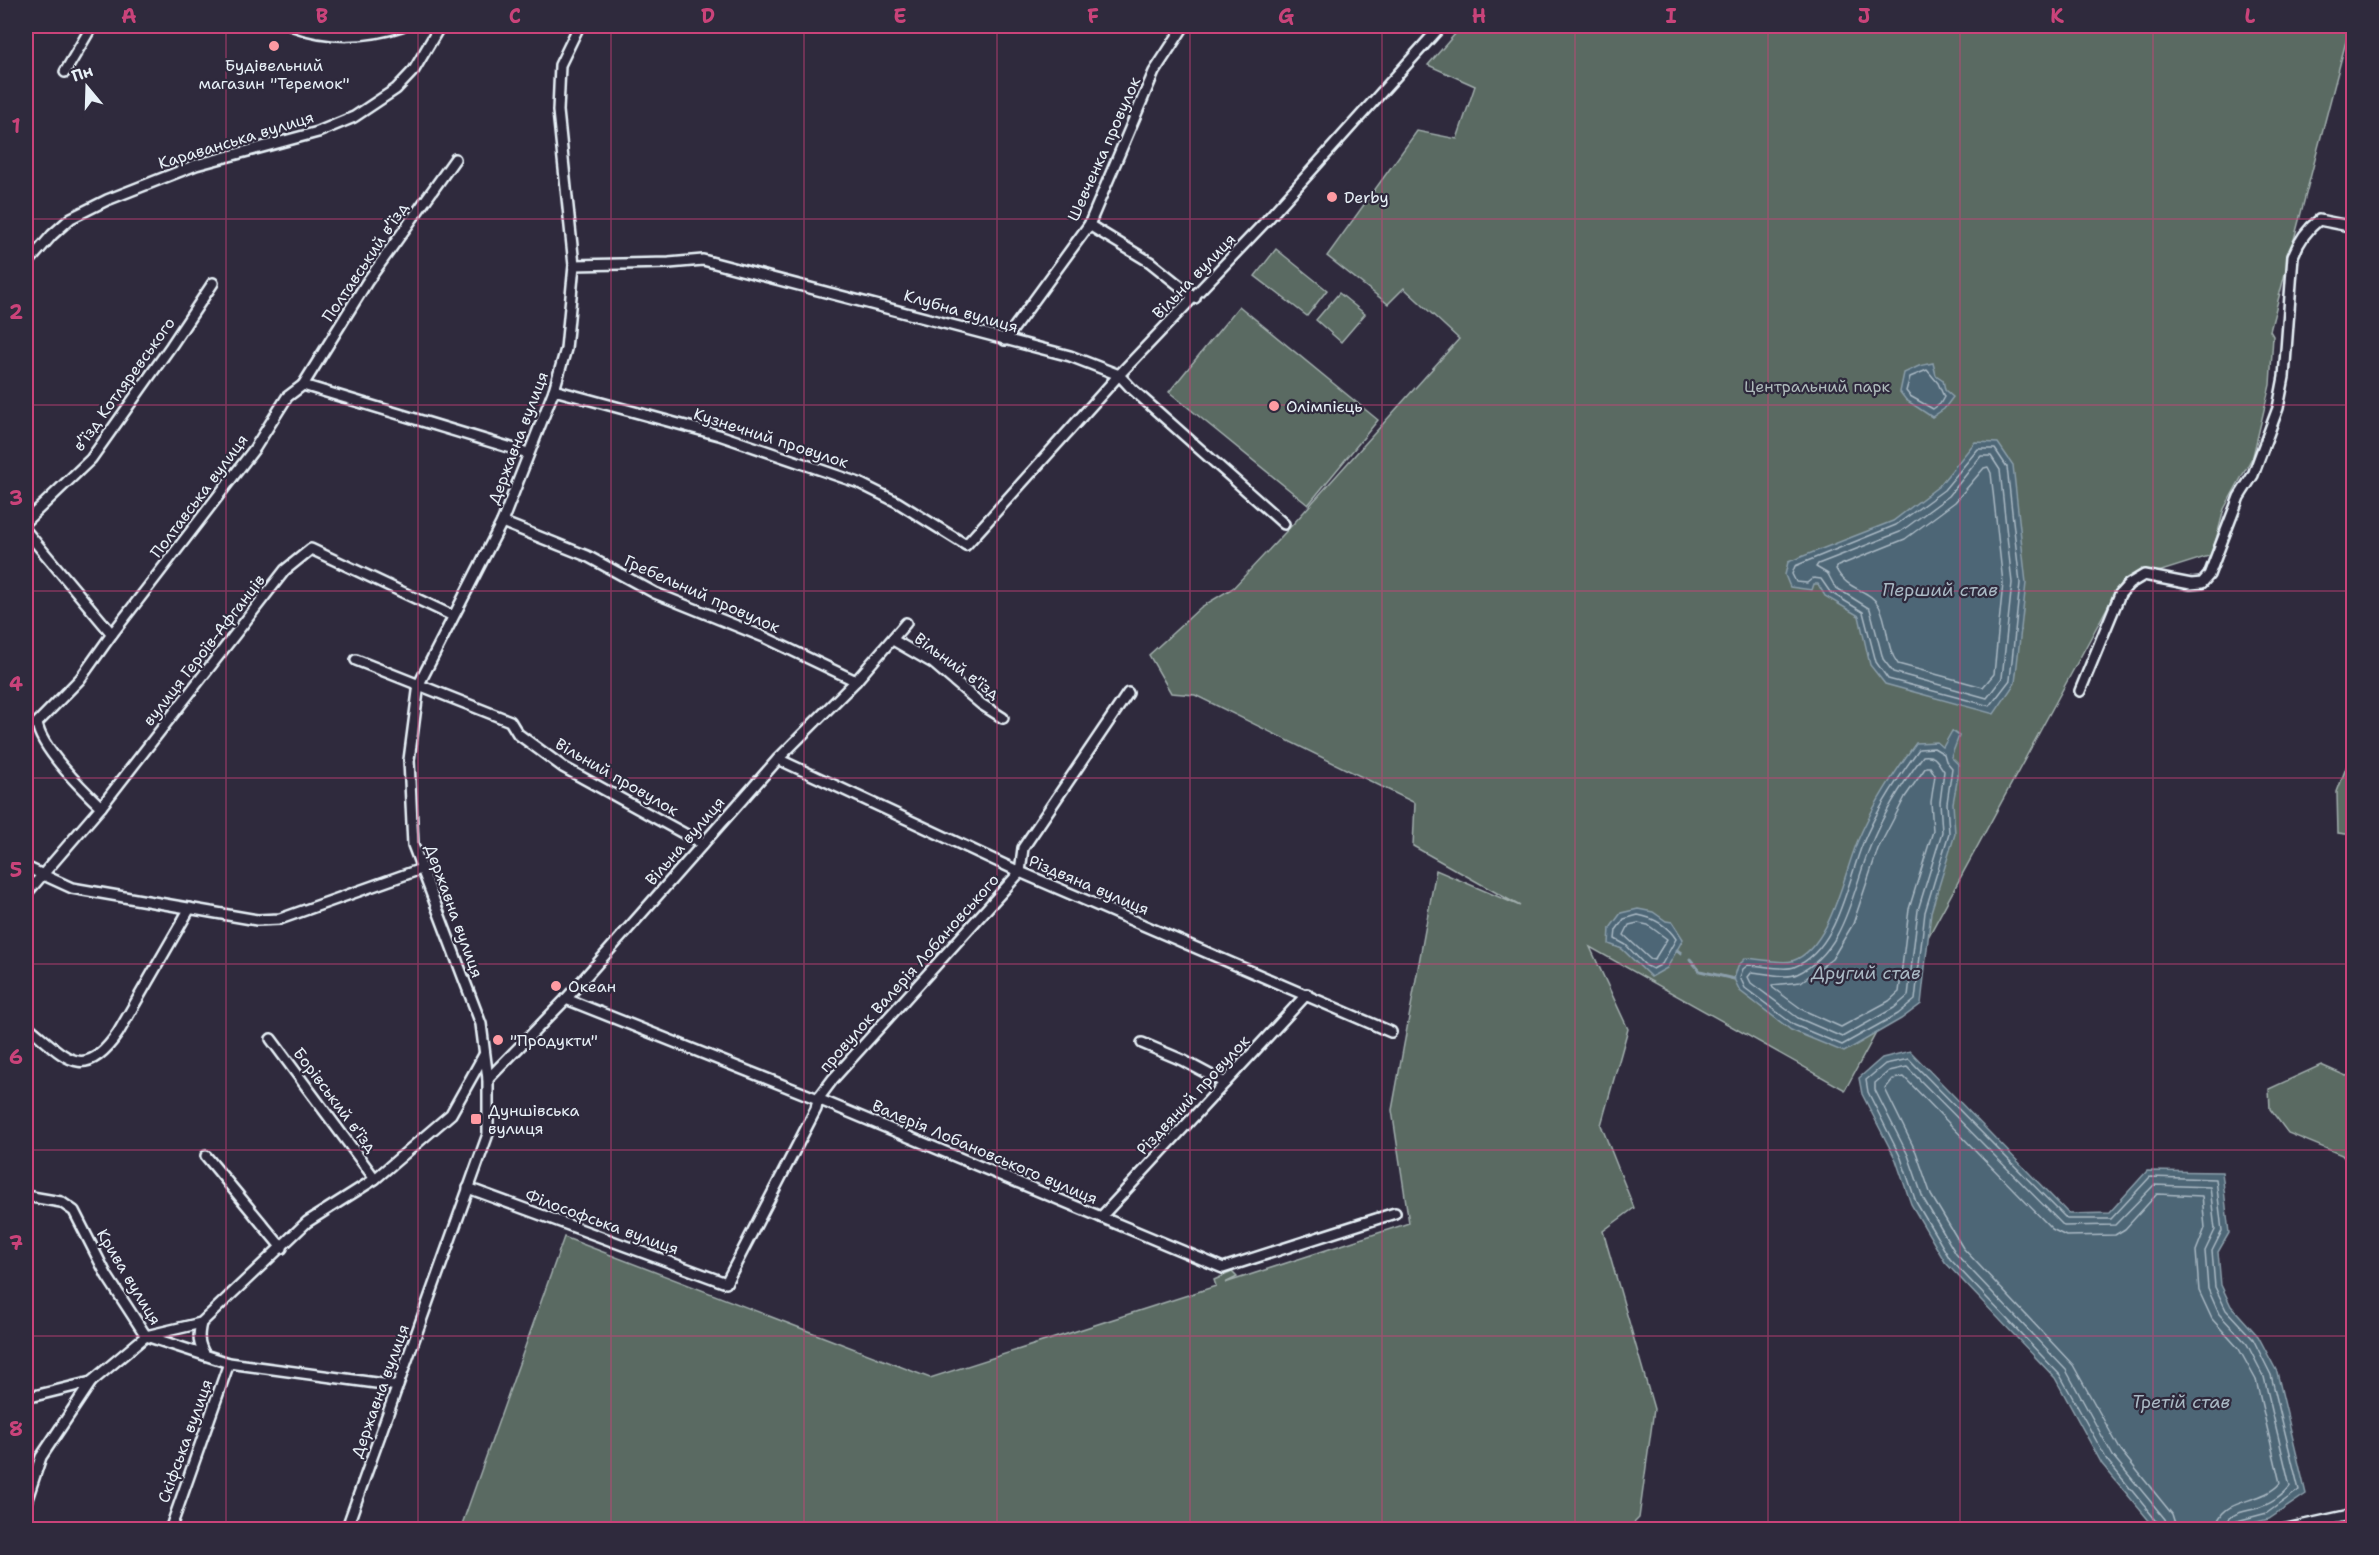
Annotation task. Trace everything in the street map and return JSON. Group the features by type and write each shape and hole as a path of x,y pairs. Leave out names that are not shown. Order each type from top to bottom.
{"street":[{"path":"65,72 92,26"},
{"path":"293,26 314,32 352,36 402,26"},
{"name":"Караванська вулиця","path":"26,265 70,218 100,204 196,165 318,132 354,117 396,89 414,70 440,26"},
{"name":"Державна вулиця","path":"346,1530 488,1134 488,1079 481,1024 413,845 409,760 419,684 502,522 554,390 567,349 574,265 558,111 560,65 579,26"},
{"name":"Шевченка провулок","path":"1005,340 1089,225 1154,72 1184,26"},
{"name":"Вільна вулиця","path":"966,545 1119,375 1267,220 1441,26"},
{"name":"Полтавський в’їзд","path":"303,385 366,282 455,159"},
{"path":"2080,691 2111,613 2120,594 2129,584 2144,575 2191,584 2202,583 2209,575 2239,496 2253,476 2278,408 2285,364 2294,256 2299,242 2309,228 2319,220 2354,227"},
{"path":"1089,225 1150,262 1195,298"},
{"name":"Клубна вулиця","path":"574,265 703,260 886,306 1070,356 1119,375 1284,524"},
{"name":"в’їзд Котляревського","path":"26,520 91,459 213,283"},
{"path":"303,385 528,453"},
{"name":"Полтавська вулиця","path":"101,807 82,789 38,735 37,723 80,679 255,448 287,397 303,385"},
{"name":"Кузнечний провулок","path":"554,390 719,435 859,483 897,502 966,545"},
{"name":"Гребельний провулок","path":"502,522 587,556 655,592 764,637 856,681"},
{"path":"26,531 112,634"},
{"name":"вулиця Героїв-Афганців","path":"26,894 101,807 285,570 311,549 453,616"},
{"name":"Вільна вулиця","path":"488,1079 566,999 778,759 856,681 906,623"},
{"name":"Вільний в'їзд","path":"893,640 933,663 981,704 1003,718"},
{"name":"Вільний провулок","path":"356,660 510,721 518,734 563,767 703,844"},
{"name":"провулок Валерія Лобановського","path":"726,1283 816,1109 818,1099 832,1079 1020,872 1023,848 1128,693"},
{"name":"Різдвяна вулиця","path":"778,759 1020,872 1391,1032"},
{"path":"26,867 72,888 257,920 280,918 421,869"},
{"path":"26,1024 70,1060 80,1063 97,1058 118,1033 190,908"},
{"name":"Різдвяний провулок","path":"1101,1217 1307,994"},
{"name":"Валерія Лобановського вулиця","path":"566,999 818,1099 1223,1268 1395,1213"},
{"name":"Борівський в'їзд","path":"271,1040 375,1179"},
{"path":"1142,1043 1182,1060 1225,1083"},
{"path":"26,1502 41,1457 91,1382 146,1336 201,1323 307,1222 375,1179 451,1114 484,1055"},
{"path":"206,1156 282,1248"},
{"name":"Філософська вулиця","path":"468,1188 726,1283"},
{"name":"Крива вулиця","path":"26,1196 61,1202 74,1211 107,1276 146,1336 229,1363 398,1386"},
{"path":"201,1323 198,1336 199,1346 205,1355"},
{"name":"Скіфська вулиця","path":"170,1530 229,1363"},
{"path":"26,1398 91,1382"},
{"path":"2282,1530 2354,1514"}],"green space":[{"name":"Центральний парк","path":"1462,26 2350,26 2270,331 2273,336 2270,385 2253,456 2224,509 2212,555 2120,584 1845,1090 1590,947 1628,1029 1601,1125 1634,1208 1603,1231 1654,1409 1639,1518 1628,1529 460,1530 564,1237 930,1378 1216,1286 1214,1280 1232,1272 1237,1277 1225,1283 1409,1223 1392,1110 1436,870 1520,906 1413,846 1415,803 1195,695 1171,693 1149,655 1201,607 1233,588 1459,339 1404,288 1388,304 1327,256 1417,131 1457,139 1475,86 1428,65"},
{"path":"1276,249 1327,290 1307,316 1255,276"},
{"path":"1339,293 1365,314 1341,342 1316,320"},
{"name":"Олімпієць","path":"1239,306 1378,420 1308,505 1169,392"},
{"path":"2353,749 2353,835 2338,833 2337,792"},
{"path":"2321,1065 2346,1076 2353,1074 2353,1169 2342,1155 2288,1133 2270,1109 2269,1089"}],"water":[{"path":"1933,363 1936,375 1943,380 1945,390 1953,397 1944,409 1932,417 1906,400 1900,392 1904,373"},
{"name":"Перший став","path":"1975,442 1998,443 2013,465 2026,583 2015,683 1994,714 1885,684 1870,665 1859,616 1825,596 1818,584 1814,584 1812,590 1790,587 1785,575 1788,562 1893,521 1939,486"},
{"name":"Другий став","path":"1952,731 1959,736 1951,757 1958,764 1953,803 1955,834 1931,912 1921,1004 1901,1019 1844,1052 1791,1030 1740,991 1734,979 1738,966 1746,958 1776,962 1792,961 1805,954 1817,942 1834,909 1858,840 1891,778 1916,743 1937,742 1943,747"},
{"path":"1638,909 1653,912 1666,921 1672,922 1683,939 1667,968 1651,977 1622,949 1609,944 1610,928 1621,913"},
{"name":"Третій став","path":"1910,1051 2069,1214 2109,1213 2147,1171 2222,1172 2229,1233 2218,1252 2221,1285 2231,1306 2258,1336 2277,1372 2306,1494 2269,1519 2229,1529 2156,1529 2102,1464 2055,1378 1945,1262 1911,1204 1896,1160 1862,1094 1859,1078 1882,1058"}],"waterway":[{"path":"1677,950 1681,953"},
{"path":"1690,959 1700,971 1734,979"}],"place":[{"name":"Будівельний магазин \"Теремок\"","path":"274,46"},
{"name":"Derby","path":"1332,197"},
{"name":"Олімпієць","path":"1274,406"},
{"name":"Океан","path":"556,986"},
{"name":"\"Продукти\"","path":"498,1040"},
{"name":"Дуншівська вулиця","path":"476,1119"}]}
